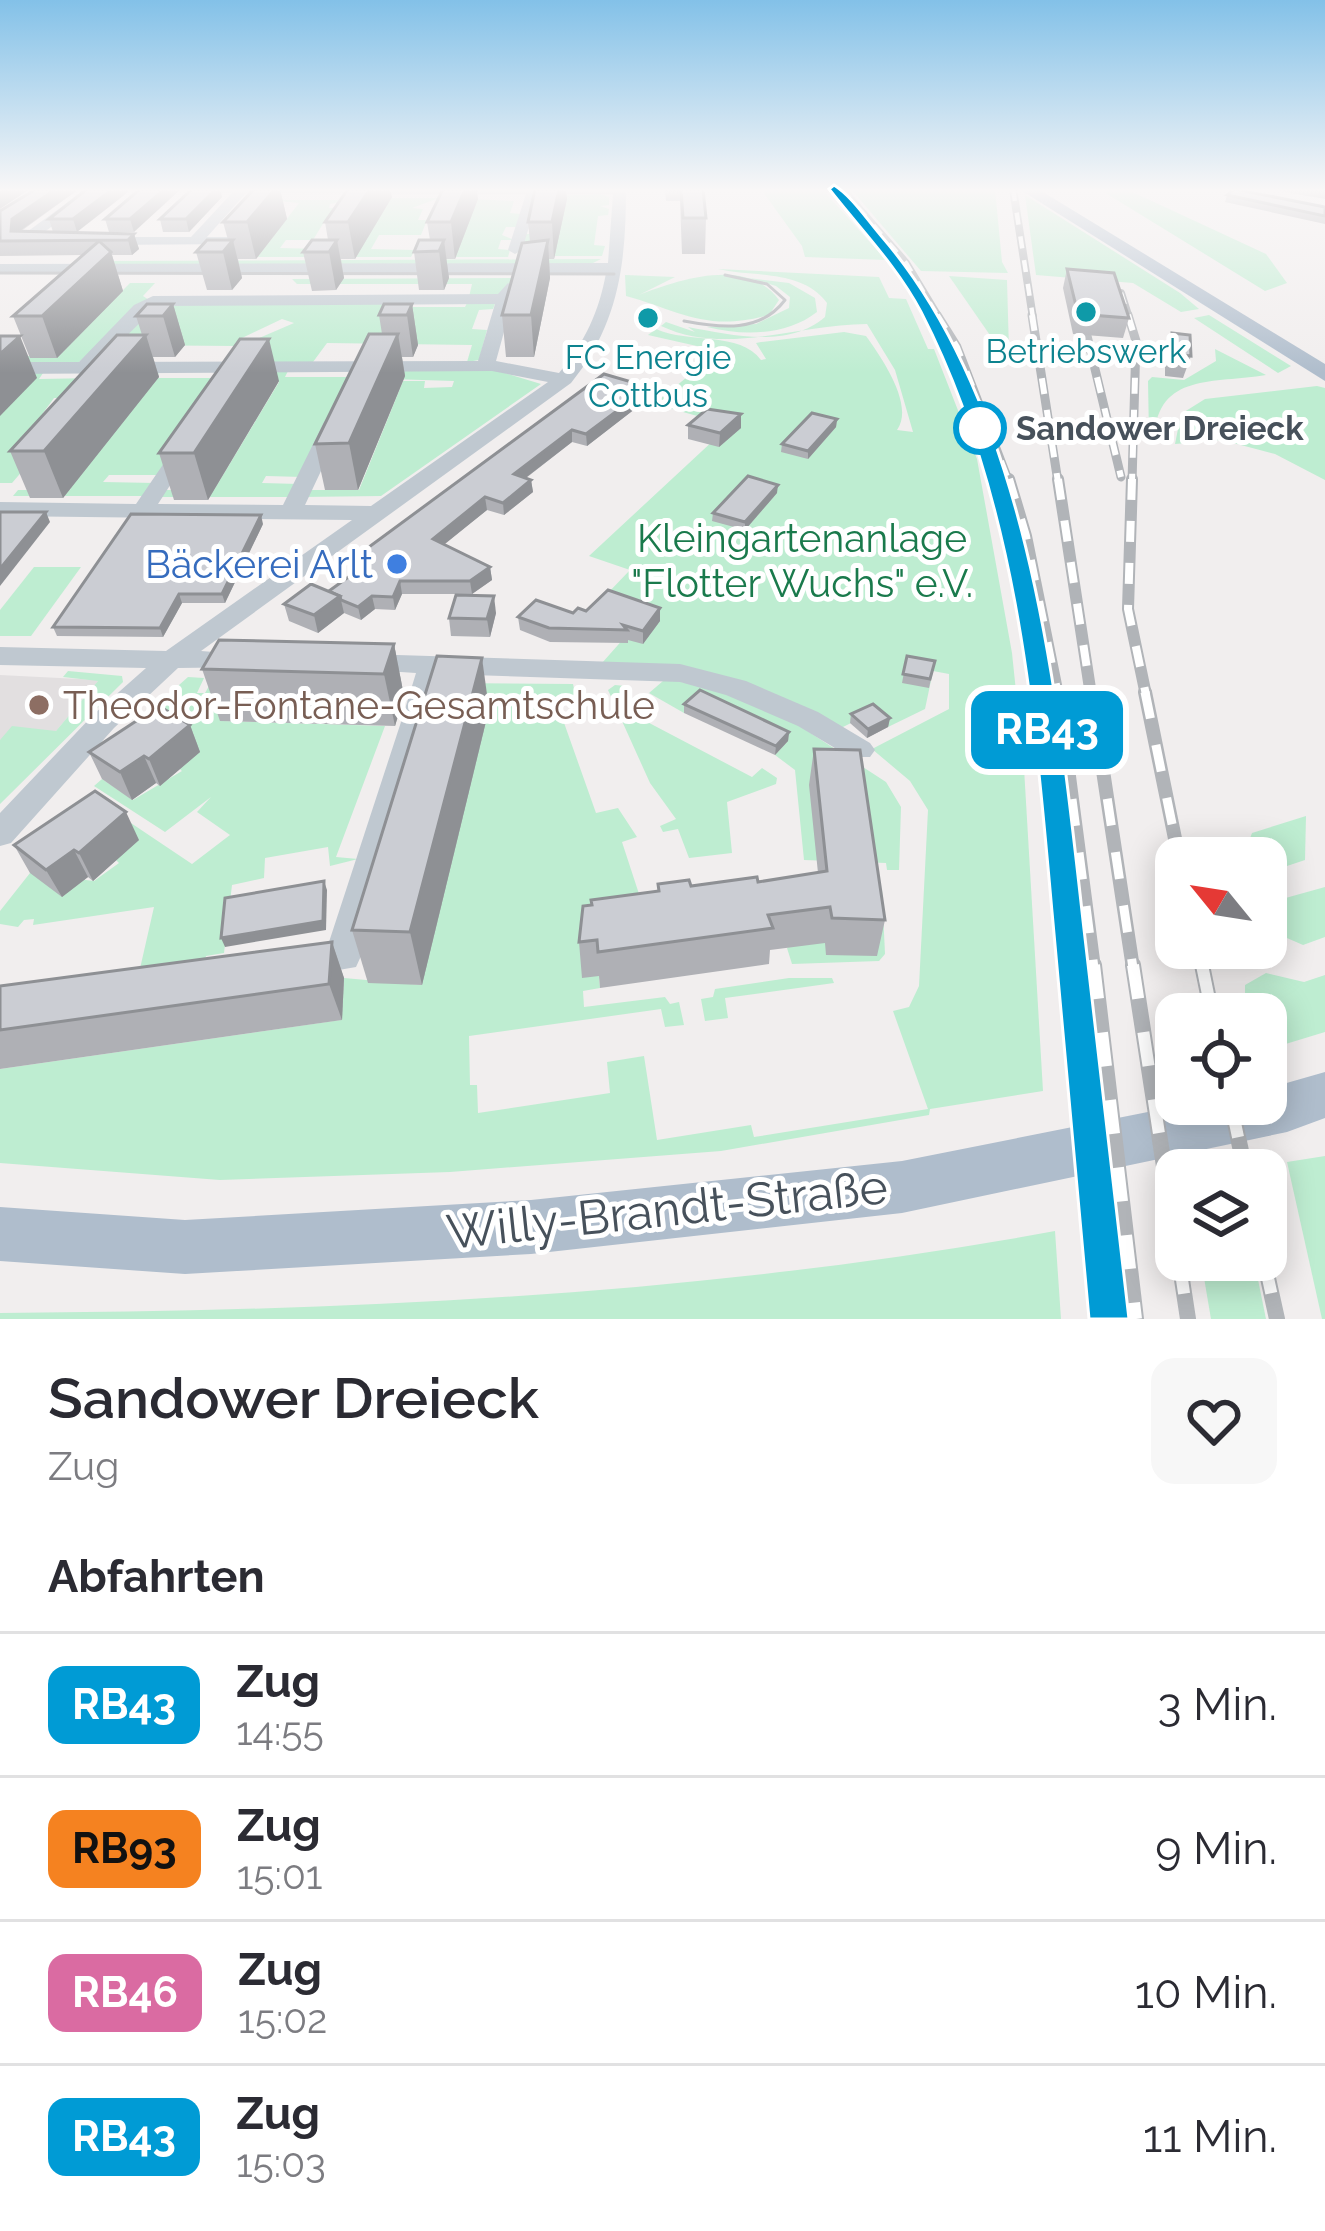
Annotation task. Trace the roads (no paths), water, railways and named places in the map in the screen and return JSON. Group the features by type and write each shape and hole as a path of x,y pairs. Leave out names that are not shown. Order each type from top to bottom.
{"main road":[{"path":"1141,251 1325,374"},
{"path":"1246,317 1325,356"},
{"name":"Willy-Brandt-Straße","path":"0,1234 185,1247 531,1228 902,1186 1287,1108 1325,1095"}],"street":[{"path":"0,833 104,722 171,660 564,379 602,327 616,251"},
{"path":"0,268 615,268"},
{"path":"84,368 140,309 154,301 506,294 486,366"},
{"path":"0,368 231,374 361,366 486,366 564,379"},
{"path":"292,510 361,366"},
{"path":"102,387 118,368"},
{"path":"143,509 196,431"},
{"path":"5,501 379,513"},
{"path":"0,656 267,661"},
{"path":"329,662 680,673 736,688 808,719 860,750"},
{"path":"278,964 343,956 432,664"}],"tram line":[{"path":"0,273 614,274"},
{"path":"684,321 739,326 764,318 785,300 767,284 725,275"}],"railway":[{"path":"895,251 939,318"},
{"path":"1023,251 1033,318"},
{"path":"1121,293 1129,318"},
{"path":"1079,302 1083,318"},
{"path":"937,315 957,347 1009,482"},
{"path":"1032,315 1058,482"},
{"path":"1082,315 1121,477"},
{"path":"1128,315 1136,341 1132,482"},
{"path":"1009,479 1026,536 1058,695"},
{"path":"1058,479 1091,695"},
{"path":"1132,479 1128,609 1146,695"},
{"path":"1058,692 1094,968"},
{"path":"1091,692 1133,968"},
{"path":"1145,692 1175,837"},
{"path":"1051,758 1073,968"},
{"path":"1072,965 1109,1319"},
{"path":"1094,965 1136,1319"},
{"path":"1133,965 1161,1149"},
{"path":"1203,969 1208,993"},
{"path":"1235,1125 1241,1149"},
{"path":"1182,1281 1188,1319"},
{"path":"1269,1281 1277,1319"}],"train":[{"name":"RB43","path":"886,251 927,311 981,429 1002,497 1036,651 1109,1319"}],"place":[{"name":"Betriebswerk","path":"1086,312"},
{"name":"FC Energie Cottbus","path":"648,318"},
{"name":"Sandower Dreieck","path":"980,428"},
{"name":"Bäckerei Arlt","path":"397,564"},
{"name":"Theodor-Fontane-Gesamtschule","path":"39,705"}],"park label":[{"name":"Kleingartenanlage \"Flotter Wuchs\" e.V.","path":"802,560"}]}
